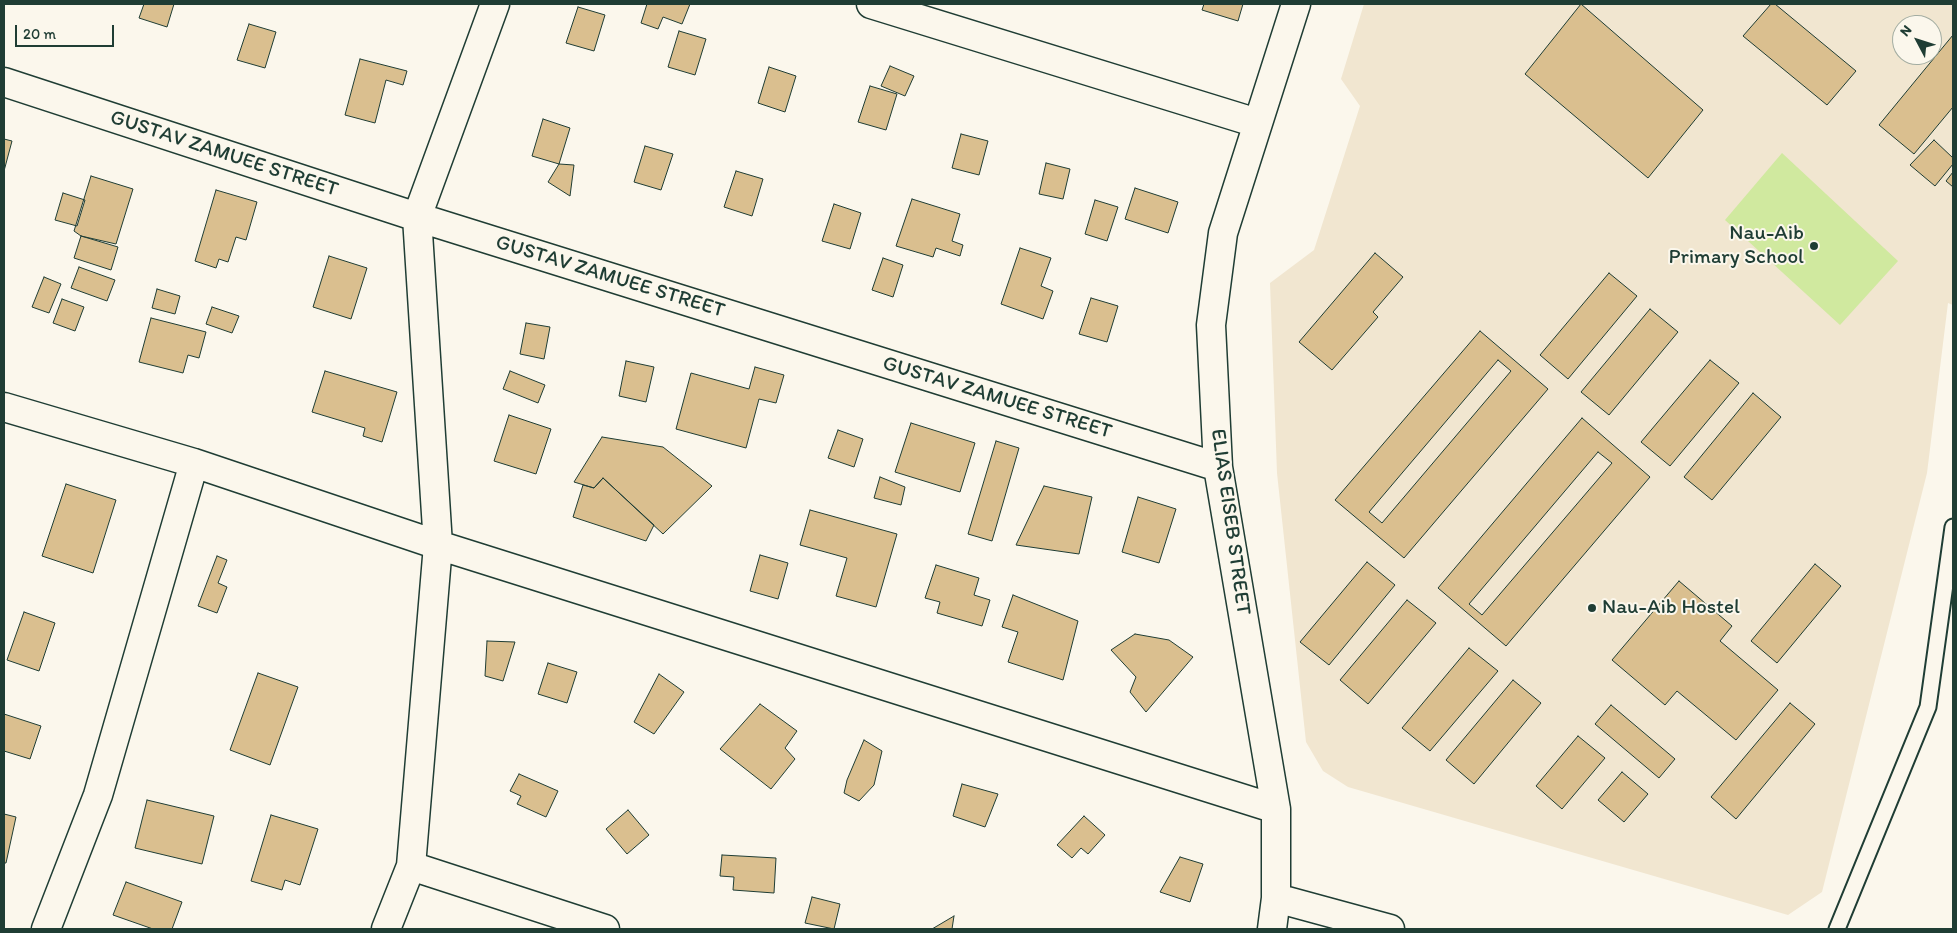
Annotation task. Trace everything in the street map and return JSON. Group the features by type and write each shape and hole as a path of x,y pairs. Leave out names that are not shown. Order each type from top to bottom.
{"street":[{"path":"386,929 411,866 438,545 417,217 494,4"},
{"path":"871,4 1257,123"},
{"name":"ELIAS EISEB STREET","path":"1272,929 1276,898 1276,809 1218,467 1211,325 1222,234 1296,4"},
{"name":"GUSTAV ZAMUEE STREET","path":"4,82 417,217 1218,467"},
{"path":"4,407 194,463 438,545 1276,809"},
{"path":"46,929 98,795 194,463"},
{"path":"411,866 605,929"},
{"path":"1276,898 1390,929"}],"lane":[{"path":"1837,929 1928,707 1953,527"}],"shaded area":[{"name":"Nau-Aib Hostel","path":"1364,4 1953,4 1953,305 1948,303 1927,473 1822,892 1788,915 1348,787 1323,771 1306,742 1277,473 1270,283 1314,250 1360,106 1341,79"}],"green space":[{"path":"1782,153 1898,261 1840,325 1725,220"}],"building":[{"path":"144,4 174,4 167,27 139,18"},
{"path":"647,4 690,4 682,24 663,17 658,29 641,23"},
{"path":"1204,4 1243,4 1238,21 1202,10"},
{"path":"1581,4 1703,110 1648,178 1525,74"},
{"path":"1771,4 1775,4 1856,71 1827,105 1743,36"},
{"path":"578,7 605,15 594,51 566,43"},
{"path":"249,24 276,32 265,68 237,60"},
{"path":"679,31 706,39 695,75 668,67"},
{"path":"1953,35 1953,107 1914,154 1879,125 1928,65 1942,65 1942,48"},
{"path":"360,59 407,71 403,85 386,80 375,123 345,115"},
{"path":"890,66 914,76 905,96 881,86"},
{"path":"769,67 796,76 785,112 758,103"},
{"path":"870,86 897,94 886,130 858,122"},
{"path":"543,119 570,128 559,164 532,156"},
{"path":"961,134 988,141 979,175 952,168"},
{"path":"4,139 12,141 4,171"},
{"path":"1934,140 1953,158 1953,164 1935,186 1910,165"},
{"path":"645,146 673,154 661,190 634,182"},
{"path":"1046,163 1070,169 1063,199 1039,194"},
{"path":"559,164 574,165 570,196 548,182"},
{"path":"736,171 763,179 752,216 724,207"},
{"path":"1953,172 1953,187 1946,181"},
{"path":"91,176 133,189 116,244 81,236 74,231"},
{"path":"1135,188 1178,202 1168,233 1125,219"},
{"path":"216,190 257,202 246,240 236,237 228,262 219,259 216,268 195,261"},
{"path":"63,193 85,200 77,226 55,220"},
{"path":"912,199 960,214 952,241 963,245 960,256 936,248 933,257 896,246"},
{"path":"1095,200 1118,207 1107,241 1085,234"},
{"path":"834,204 861,213 850,249 822,241"},
{"path":"81,236 118,247 111,270 74,258"},
{"path":"1020,248 1051,258 1041,286 1053,291 1043,319 1001,304"},
{"path":"1375,253 1403,277 1373,312 1378,317 1332,370 1299,342"},
{"path":"329,256 367,268 351,319 313,307"},
{"path":"883,258 903,265 893,297 872,290"},
{"path":"79,267 115,280 107,301 71,288"},
{"path":"1609,273 1637,296 1568,379 1540,355"},
{"path":"44,277 61,284 49,313 32,307"},
{"path":"157,289 180,296 175,314 152,308"},
{"path":"1091,298 1118,306 1107,342 1079,334"},
{"path":"62,299 84,307 75,331 53,323"},
{"path":"212,307 239,316 232,333 206,324"},
{"path":"1650,309 1678,332 1609,415 1581,392"},
{"path":"151,318 206,332 199,358 188,355 183,373 139,362"},
{"path":"526,323 550,327 544,359 520,354"},
{"path":"1480,331 1548,389 1404,558 1335,500","holes":["1498,360 1511,371 1382,523 1369,512"]},
{"path":"1710,360 1739,383 1670,466 1641,442"},
{"path":"626,361 654,367 646,402 619,396"},
{"path":"755,367 784,375 776,403 759,399 746,448 676,429 691,373 749,389"},
{"path":"325,371 397,392 382,442 363,436 365,428 312,412"},
{"path":"510,371 545,385 538,403 503,389"},
{"path":"1753,393 1781,417 1712,500 1684,477"},
{"path":"509,415 551,429 536,474 494,461"},
{"path":"1582,418 1650,477 1506,646 1438,588","holes":["1598,452 1612,463 1482,615 1469,604"]},
{"path":"911,423 975,443 960,492 895,472"},
{"path":"838,430 863,439 854,467 828,458"},
{"path":"602,437 663,447 712,486 663,534 603,478 594,488 574,482"},
{"path":"996,441 1019,448 992,541 968,534"},
{"path":"880,477 905,487 901,505 874,498"},
{"path":"603,478 654,525 646,541 573,517 583,485 594,488"},
{"path":"66,484 116,500 93,573 42,556"},
{"path":"1044,486 1092,497 1079,554 1016,545"},
{"path":"1138,497 1176,509 1159,563 1122,552"},
{"path":"810,510 897,534 876,607 836,596 847,558 800,545"},
{"path":"760,555 788,563 778,599 750,591"},
{"path":"217,556 227,560 218,583 227,587 217,613 198,606"},
{"path":"1367,562 1395,585 1329,665 1300,642"},
{"path":"1815,564 1841,586 1777,663 1751,641"},
{"path":"936,565 979,578 974,595 990,600 982,626 937,613 940,602 925,598"},
{"path":"1679,581 1732,626 1720,641 1778,690 1736,740 1677,691 1665,705 1612,660"},
{"path":"1013,595 1078,621 1063,680 1008,662 1018,632 1002,627"},
{"path":"1407,600 1436,623 1368,704 1340,680"},
{"path":"24,612 55,623 39,671 7,660"},
{"path":"1135,634 1169,640 1193,657 1146,712 1130,692 1136,677 1111,650"},
{"path":"487,641 515,642 503,681 485,676"},
{"path":"1469,648 1498,671 1430,751 1402,728"},
{"path":"548,663 577,672 567,703 538,694"},
{"path":"258,673 298,687 270,765 230,750"},
{"path":"659,674 684,692 654,734 634,722"},
{"path":"1513,680 1541,703 1474,784 1446,760"},
{"path":"1790,703 1815,724 1736,819 1711,797"},
{"path":"760,704 797,731 785,748 795,759 771,789 720,749"},
{"path":"1611,705 1675,759 1659,778 1595,724"},
{"path":"4,714 41,726 30,759 4,751"},
{"path":"1578,736 1605,758 1562,809 1536,786"},
{"path":"864,740 882,751 874,785 859,801 844,793 847,780"},
{"path":"1622,772 1648,794 1624,822 1598,800"},
{"path":"519,774 558,791 546,817 517,804 521,796 510,791"},
{"path":"962,784 998,794 985,827 953,816"},
{"path":"147,800 214,816 202,864 135,848"},
{"path":"628,810 649,835 627,854 606,829"},
{"path":"4,814 16,817 6,863 4,863"},
{"path":"271,815 318,829 300,885 285,880 282,890 251,881"},
{"path":"1084,816 1105,835 1088,854 1081,848 1072,858 1057,845"},
{"path":"722,855 776,858 774,893 733,890 734,877 720,876"},
{"path":"1180,857 1203,864 1190,902 1160,892"},
{"path":"126,882 182,902 172,929 153,929 113,915"},
{"path":"812,897 840,904 834,929 805,923"},
{"path":"954,916 952,929 932,929"}],"place":[{"name":"Nau-Aib Primary School","path":"1814,246"},
{"name":"Nau-Aib Hostel","path":"1592,608"}]}
